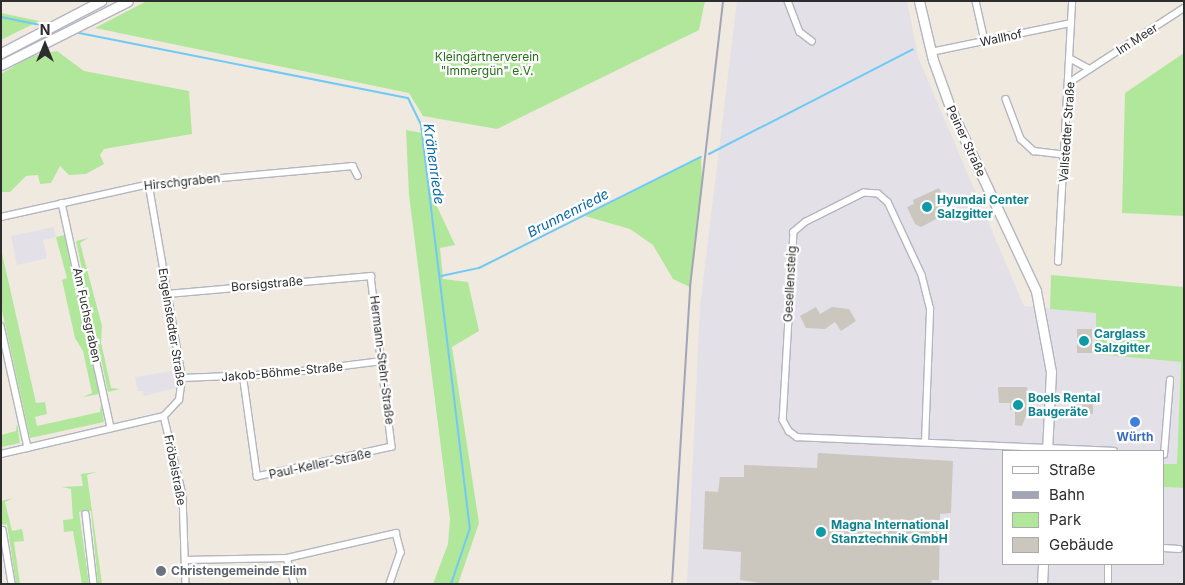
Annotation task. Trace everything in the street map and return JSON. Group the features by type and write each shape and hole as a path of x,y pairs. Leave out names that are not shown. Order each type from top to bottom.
{"main road":[{"path":"1,53 101,1"},
{"path":"1,65 128,1"},
{"name":"Peiner Straße","path":"919,1 931,52 951,110 1036,290 1052,372 1047,450"},
{"path":"1042,584 1044,565"}],"street":[{"path":"788,1 800,32 812,41"},
{"path":"976,1 985,41"},
{"name":"Vallstedter Straße","path":"1058,262 1070,82 1072,1"},
{"name":"Im Meer","path":"1070,82 1184,8"},
{"name":"Wallhof","path":"931,52 1071,24"},
{"path":"1071,60 1090,69"},
{"path":"1006,99 1021,139 1034,150 1065,155"},
{"name":"Hirschgraben","path":"1,216 148,186 353,166 358,176"},
{"name":"Engelnstedter Straße","path":"148,186 182,378 179,400 164,416"},
{"name":"Gesellensteig","path":"925,442 930,309 924,283 888,203 878,194 864,193 806,222 794,232 783,420 797,437 925,442 1047,450"},
{"name":"Am Fuchsgraben","path":"62,203 112,428"},
{"name":"Borsigstraße","path":"167,294 367,275"},
{"name":"Hermann-Stehr-Straße","path":"367,275 372,280 392,447"},
{"path":"1,326 28,448"},
{"name":"Jakob-Böhme-Straße","path":"182,378 243,377 382,361"},
{"name":"Paul-Keller-Straße","path":"243,377 257,476 392,447"},
{"path":"1164,450 1170,380"},
{"path":"1,454 164,416"},
{"name":"Fröbelstraße","path":"164,416 183,495 186,584"},
{"path":"86,514 94,584"},
{"path":"3,530 12,584"},
{"path":"185,560 287,558 396,533 401,552 390,584"},
{"path":"1165,548 1179,548"},
{"path":"287,558 295,584"},
{"path":"1108,565 1108,584"}],"shaded area":[{"path":"737,1 907,1 918,57 1024,306 1096,313 1097,354 1181,362 1177,465 1165,464 1165,450 1002,450 1002,565 1165,565 1165,487 1184,488 1184,584 687,584 700,307"},
{"path":"54,227 56,237 43,240 47,258 17,265 11,236"},
{"path":"172,371 176,388 144,396 143,391 138,391 135,377"}],"green space":[{"name":"Kleingärtnerverein \"Immergün\" e.V.","path":"147,1 705,1 699,30 497,129 423,116 409,93 95,28"},
{"path":"1,13 39,21 1,40"},
{"path":"57,51 84,71 189,91 192,134 104,149 100,155 104,164 86,174 69,175 60,166 51,183 40,184 38,175 26,176 10,192 1,192 1,74 31,56"},
{"path":"1184,53 1184,216 1122,213 1125,93"},
{"path":"406,130 422,133 428,187 455,245 440,248 443,279 468,282 479,331 452,347 479,523 458,584 433,584 448,544 450,519 409,195"},
{"path":"701,157 702,181 690,287 673,279 653,245 630,229 585,216"},
{"path":"65,235 99,394 83,397 92,393 83,351 75,338 62,280 67,278 56,237"},
{"path":"88,238 80,243 102,326 101,342 111,388 120,389 108,392 76,241"},
{"path":"1,249 36,403 45,402 47,414 35,417 37,426 100,412 101,403 104,422 30,438 1,306"},
{"path":"1051,275 1184,287 1184,488 1165,487 1165,464 1177,464 1181,362 1096,354 1096,313 1050,309"},
{"path":"17,423 20,443 1,447 1,435 16,431"},
{"path":"96,472 87,475 102,584 98,584 91,511 79,512 89,584 82,584 73,531 64,532 63,520 73,519 71,489 62,487 83,486 81,474"},
{"path":"13,498 5,502 12,531 22,529 23,534 24,541 14,542 20,584 16,584 7,524 2,525 1,521 1,501"}],"building":[{"name":"Hyundai Center Salzgitter","path":"939,188 947,206 935,212 938,218 921,227 915,224 907,207 914,204 913,200"},
{"path":"816,307 820,314 832,307 849,309 856,321 841,331 835,322 825,329 806,328 800,316"},
{"name":"Carglass Salzgitter","path":"1077,329 1092,329 1092,353 1077,353"},
{"name":"Boels Rental Baugeräte","path":"998,387 1027,387 1029,408 1022,426 1015,425 1015,410 1010,410 1010,403 999,403"},
{"path":"1074,394 1093,395 1093,414 1076,414 1072,410"},
{"name":"Magna International Stanztechnik GmbH","path":"818,453 953,461 951,513 940,514 939,580 932,580 931,584 768,584 740,580 741,552 703,549 705,491 718,492 720,477 744,477 744,465 817,468"}],"waterway":[{"name":"Krähenriede","path":"1,17 45,26"},
{"name":"Krähenriede","path":"74,32 408,98 421,125 470,528 451,584"},
{"name":"Brunnenriede","path":"709,154 913,49"},
{"name":"Brunnenriede","path":"441,276 479,268 701,157"}],"railway":[{"path":"672,584 690,287 723,1"}],"place":[{"name":"Hyundai Center Salzgitter","path":"927,207"},
{"name":"Carglass Salzgitter","path":"1084,341"},
{"name":"Boels Rental Baugeräte","path":"1018,405"},
{"name":"Würth","path":"1135,422"},
{"name":"Magna International Stanztechnik GmbH","path":"821,532"},
{"name":"Christengemeinde Elim","path":"161,571"}]}
